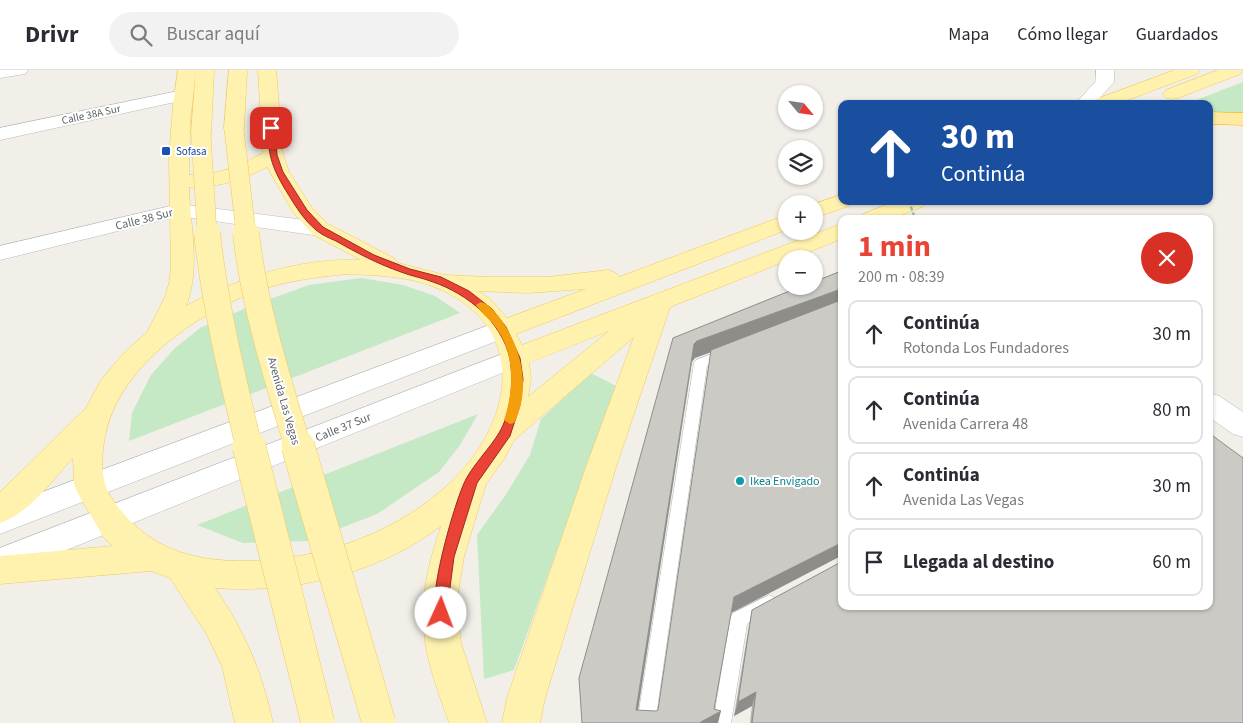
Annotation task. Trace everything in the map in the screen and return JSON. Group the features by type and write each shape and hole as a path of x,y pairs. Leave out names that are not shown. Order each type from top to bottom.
{"highway":[{"path":"1213,118 1243,119"}],"main road":[{"path":"158,337 179,291 182,275 179,181 182,95 187,70"},
{"path":"205,70 201,134 204,200 211,269 227,358 318,723"},
{"name":"Avenida Las Vegas","path":"238,70 234,129 249,262 267,342 380,723"},
{"path":"267,70 273,155 279,172 304,212 320,229 370,257 406,271 437,280 465,293 489,311 503,329 515,358 517,379 515,405 505,433"},
{"path":"1111,100 1191,70"},
{"path":"1160,100 1234,70"},
{"path":"179,181 204,181 231,176 245,171 273,155"},
{"path":"823,208 838,202"},
{"path":"880,215 906,205"},
{"path":"503,329 778,225"},
{"name":"Calle 37 Sur","path":"515,358 838,232"},
{"path":"406,271 377,267 346,266 280,276 248,286 216,300 186,317 158,337 132,361 111,387 96,415 89,438 86,462 89,487 107,522 123,538 167,562 218,574 257,576 298,571 339,561 378,546 414,528 445,506 471,482 505,433 659,302"},
{"path":"437,280 488,285 554,284 590,281 659,270"},
{"path":"520,723 526,698 602,464 659,302"},
{"path":"0,510 28,486 96,415"},
{"path":"468,723 449,668 441,632 440,595 447,557 471,482"},
{"path":"0,570 167,562"},
{"path":"167,562 217,619 245,681 254,723"}],"street":[{"path":"0,73 19,70"},
{"path":"1088,100 1105,82 1105,70"},
{"name":"Calle 38A Sur","path":"0,134 182,95"},
{"name":"Calle 38 Sur","path":"0,253 179,210 320,229"},
{"path":"0,521 503,329"},
{"name":"Calle 37 Sur","path":"0,563 515,358"},
{"path":"1213,406 1243,426"}],"lane":[{"path":"646,723 701,363 739,349"},
{"path":"722,723 739,619 782,596"}],"green space":[{"path":"1243,82 1243,115 1213,114 1213,100 1196,100"},
{"path":"361,278 403,285 435,296 460,313 129,441 132,413 151,375 174,349 200,328 253,305 309,285"},
{"path":"591,373 616,386 514,670 484,679 477,535 507,493 530,455 541,419"},
{"path":"478,414 460,445 439,472 377,514 307,541 243,543 197,525"}],"building":[{"name":"Ikea Envigado","path":"838,272 838,290 697,341 694,344 636,710 658,710 711,350 838,301 838,545 734,597 714,709 721,711 699,723 582,723 579,678 673,338 780,295 823,295 823,278"},
{"path":"1213,436 1243,458 1243,723 752,723 756,692 738,702 752,610 838,564 838,610 1213,610"}],"slow traffic":[{"path":"481,305 489,311 503,329 515,358 517,379 515,405 510,420"}],"place":[{"name":"Sofasa","path":"166,151"},
{"name":"Ikea Envigado","path":"740,481"}],"route":[{"path":"271,128 273,155 279,172 304,212 320,229 370,257 406,271 437,280 465,293 489,311 503,329 515,358 517,379 515,405 505,433 471,482 447,557 440,595 441,613"}]}
